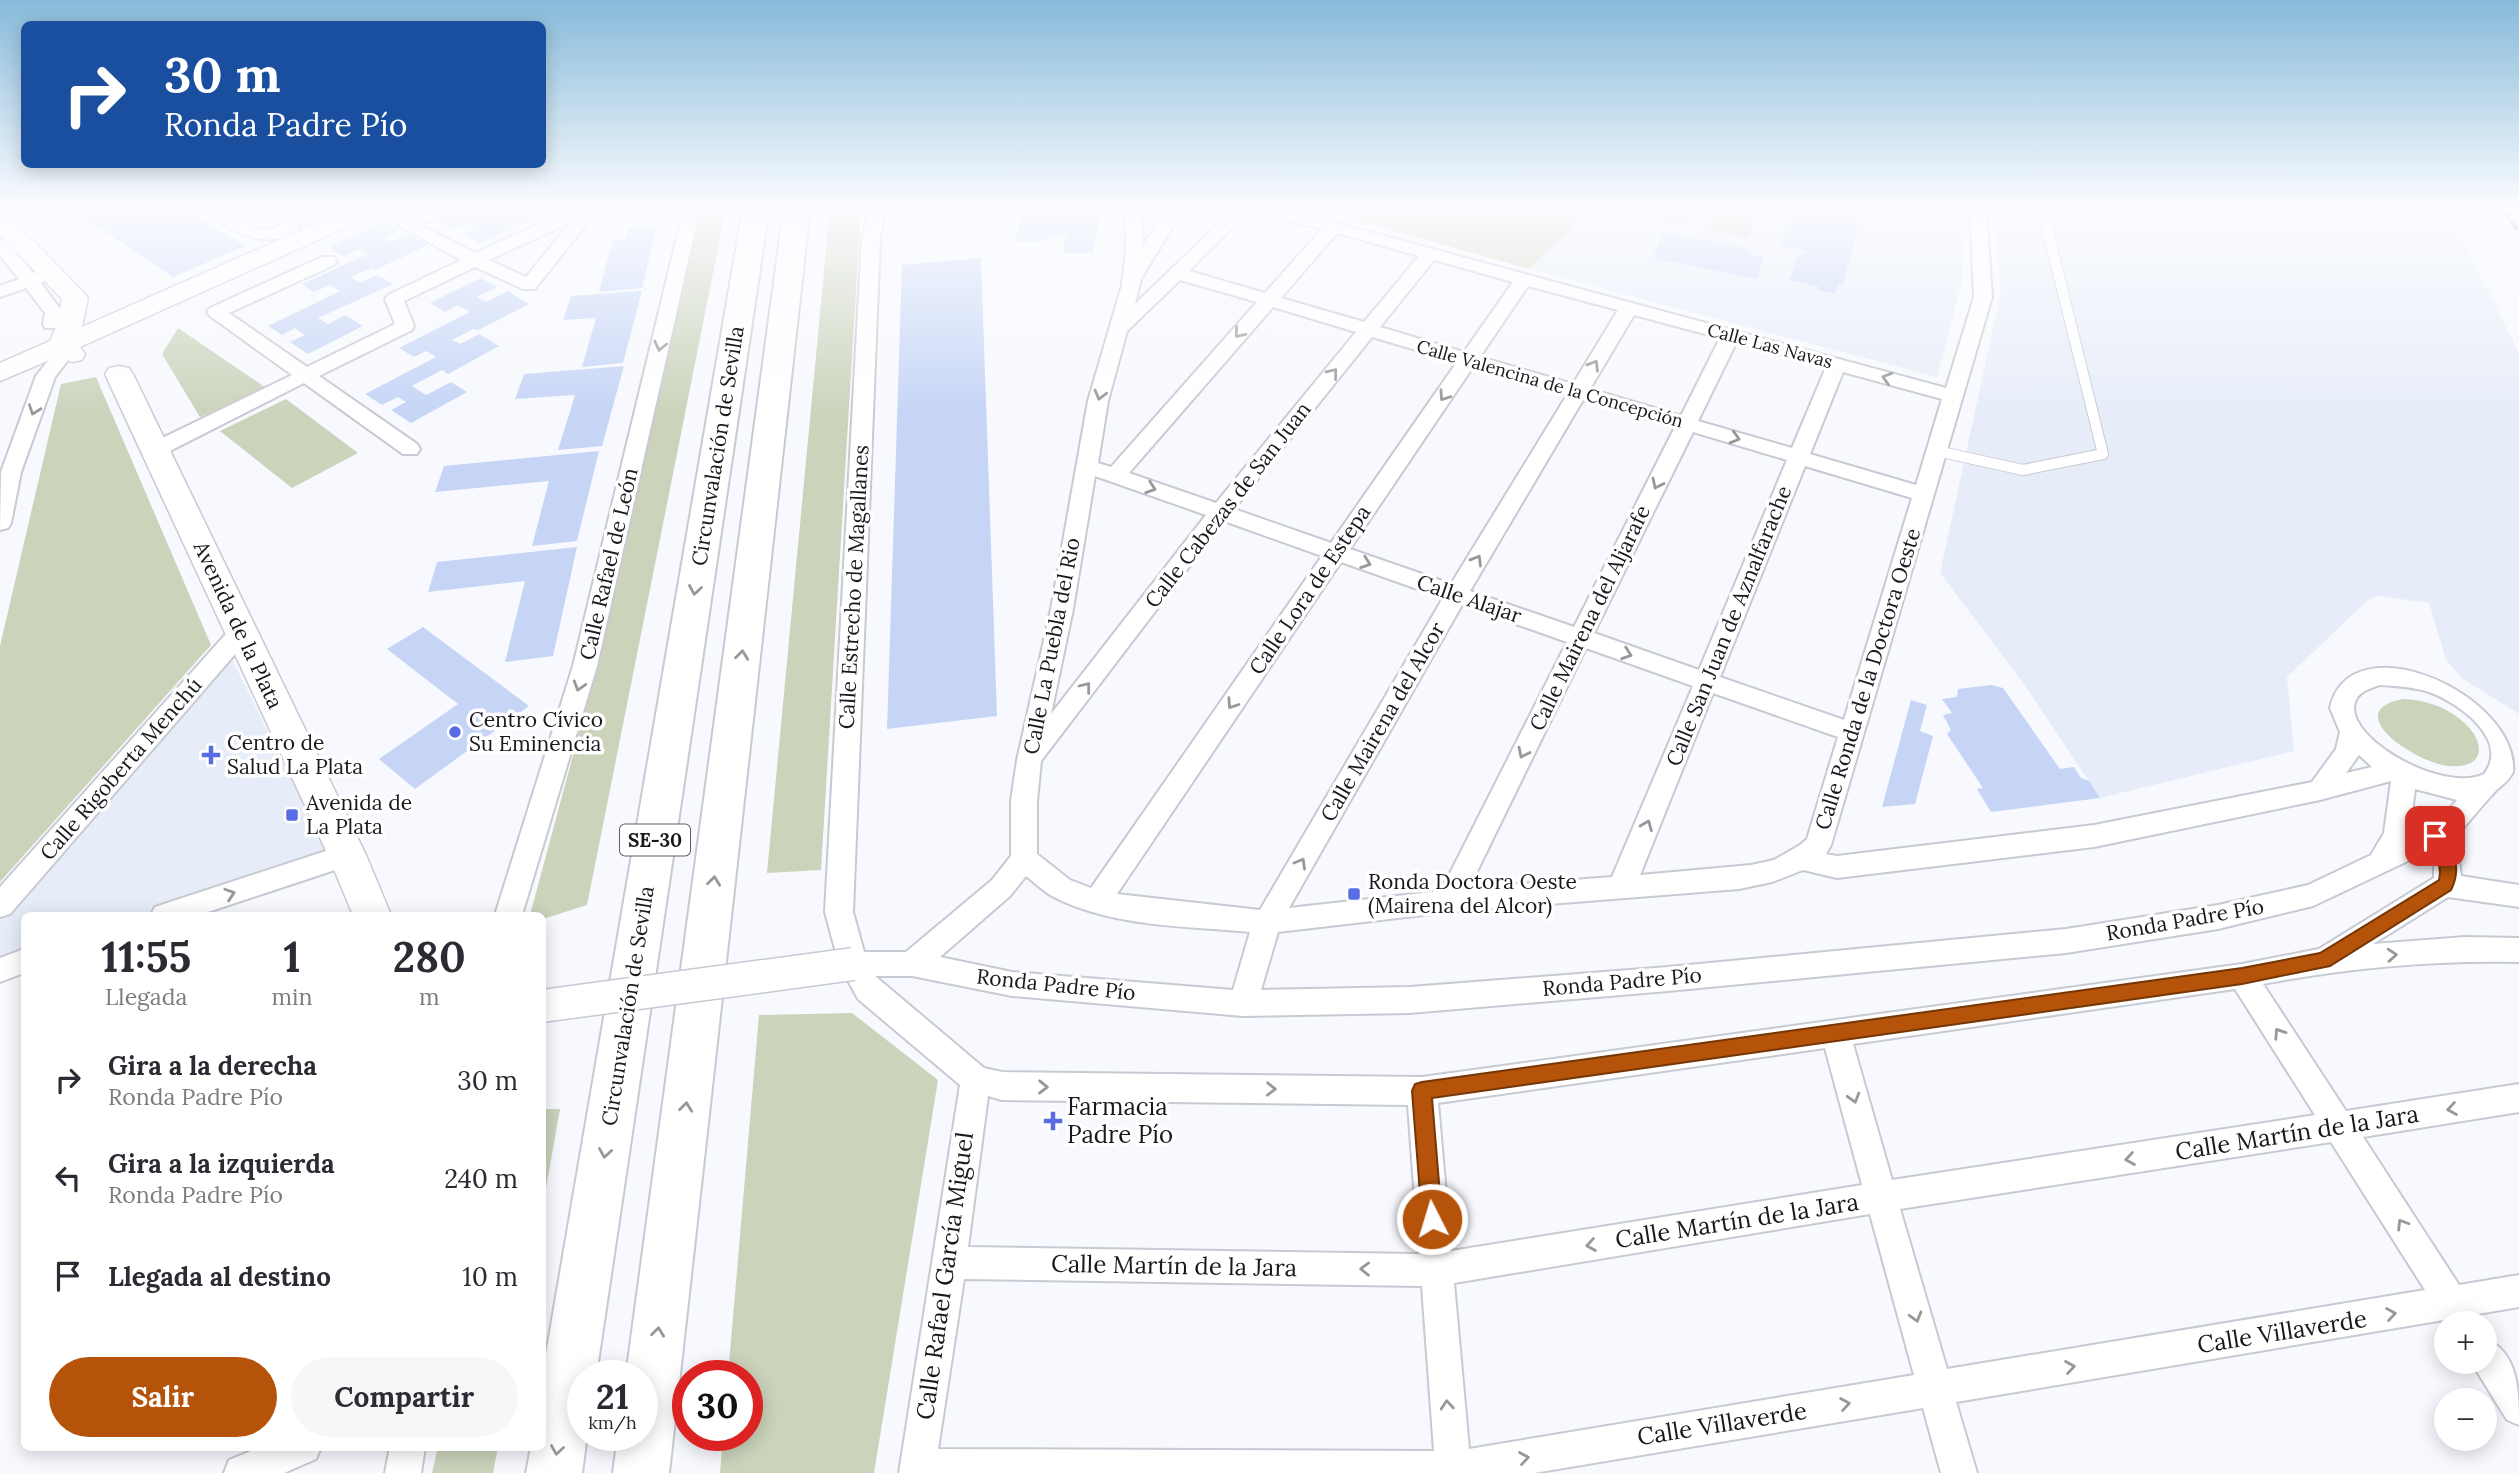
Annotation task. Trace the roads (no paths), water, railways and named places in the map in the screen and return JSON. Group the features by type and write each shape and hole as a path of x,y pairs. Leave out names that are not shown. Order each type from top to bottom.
{"highway":[{"name":"Circunvalación de Sevilla","path":"554,1473 745,277"},
{"name":"SE-30","path":"641,1473 789,277"}],"street":[{"path":"40,277 67,340"},
{"path":"0,292 40,277"},
{"path":"0,373 67,340 117,347 132,340 144,328 146,318 140,311 75,298 40,277"},
{"path":"140,311 217,277"},
{"path":"293,277 216,312 410,449"},
{"path":"155,450 405,326 394,299 440,277"},
{"path":"511,277 529,285 535,277"},
{"name":"Calle Rafael de León","path":"509,912 585,666 676,277"},
{"name":"Calle Estrecho de Magallanes","path":"853,964 839,912 869,277"},
{"path":"1131,285 1132,277"},
{"path":"1131,285 1135,277"},
{"path":"1119,329 1173,277"},
{"name":"Calle Valencina de la Concepción","path":"1190,277 1923,494"},
{"path":"1115,476 1289,277"},
{"name":"Calle Cabezas de San Juan","path":"1051,712 1220,512 1411,277"},
{"name":"Calle Las Navas","path":"1516,277 1953,396"},
{"name":"Calle Ronda de la Doctora Oeste","path":"1024,859 1061,888 1097,901 1136,909 1267,922 1449,901 1739,878 1773,873 1802,859 1818,845 1983,297 1982,277"},
{"name":"Calle Lora de Estepa","path":"1097,901 1524,279"},
{"name":"Calle La Puebla del Rio","path":"1024,859 1024,801 1029,760 1051,712 1062,609 1098,401 1131,285"},
{"path":"67,340 75,298"},
{"path":"0,523 6,474 46,376 82,317 113,307"},
{"name":"Calle Mairena del Alcor","path":"1243,1003 1267,922 1457,595 1629,307"},
{"name":"Calle Mairena del Aljarafe","path":"1449,901 1731,335"},
{"name":"Avenida de la Plata","path":"67,340 95,365 123,362 155,450 347,855 371,912"},
{"name":"Calle San Juan de Aznalfarache","path":"1621,888 1837,364"},
{"name":"Calle Alajar","path":"1087,466 1852,732"},
{"name":"Calle Rigoberta Menchú","path":"0,906 241,632"},
{"path":"2482,789 2459,790 2431,784 2400,772 2371,753 2352,733 2344,716 2342,701 2348,688 2361,680 2379,676 2423,681 2446,690 2519,731"},
{"path":"2485,714 2508,743 2514,771"},
{"path":"2320,790 2348,752 2352,733"},
{"name":"Ronda Padre Pío","path":"546,1005 853,964 912,964 1012,984 1243,1003 1410,1000 2066,941 2218,917 2312,895 2435,836 2448,828 2482,789 2499,783 2514,771"},
{"path":"1802,859 1837,867 2094,835 2400,772"},
{"path":"2380,864 2398,835 2400,772"},
{"path":"2324,960 2445,885 2449,875 2447,861 2435,836"},
{"path":"174,912 347,855"},
{"path":"912,964 1001,888 1024,859"},
{"path":"2445,885 2519,896"},
{"path":"853,964 868,990 976,1080 1002,1086 1422,1091 2242,976 2324,960 2465,949 2519,950"},
{"path":"0,970 21,962"},
{"path":"2242,976 2458,1311"},
{"path":"1835,1032 1959,1473"},
{"name":"Calle Rafael García Miguel","path":"918,1470 976,1080"},
{"path":"1422,1091 1453,1471"},
{"name":"Calle Martín de la Jara","path":"950,1263 1436,1270 1882,1197 2519,1098"},
{"name":"Calle Villaverde","path":"2465,1311 2519,1292"},
{"name":"Calle Villaverde","path":"918,1470 1453,1471 1937,1389 2434,1317"},
{"path":"2497,1374 2519,1408"},
{"path":"242,1473 294,1451"},
{"path":"403,1473 407,1451"}],"lane":[{"path":"1937,451 2023,470 2103,454 2059,277"}],"place":[{"name":"Centro Cívico Su Eminencia","path":"455,732"},
{"name":"Centro de Salud La Plata","path":"211,755"},
{"name":"Avenida de La Plata","path":"292,815"},
{"name":"Ronda Doctora Oeste (Mairena del Alcor)","path":"1354,894"},
{"name":"Farmacia Padre Pío","path":"1053,1121"}]}
